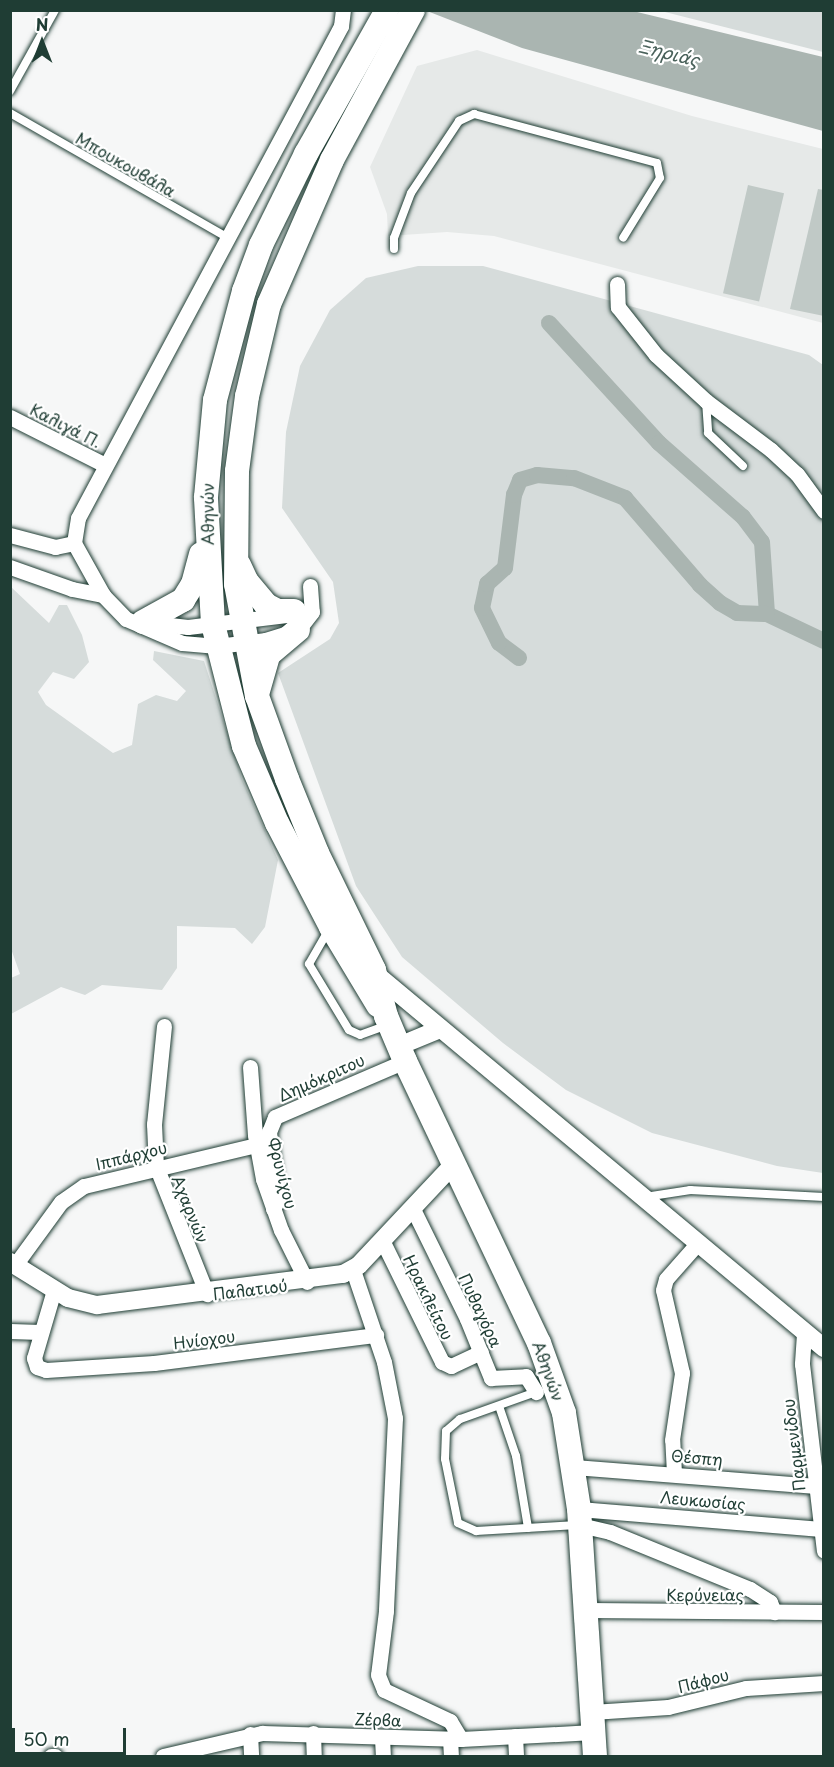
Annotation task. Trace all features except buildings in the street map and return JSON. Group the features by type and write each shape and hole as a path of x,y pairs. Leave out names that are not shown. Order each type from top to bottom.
{"main road":[{"name":"Αθηνών","path":"367,974 331,927 258,781 237,724 215,635 207,532 212,415 244,291 277,211 397,16"},
{"name":"Αθηνών","path":"397,16 322,179 269,304 247,396 237,471 234,543 244,632 257,696 317,853 395,1037 454,1164 498,1251 545,1388 567,1425 580,1517 595,1756"},
{"path":"134,620 183,600 193,584 207,532"},
{"path":"234,543 247,582 262,602 296,620 268,655 257,696"}],"street":[{"path":"296,620 244,632 166,639 134,620 103,595 74,543 78,518 105,465 228,238 343,15"},
{"path":"617,284 615,299 625,316 656,355 706,401 797,474 824,511"},
{"name":"Καλιγά Π.","path":"10,417 105,465"},
{"path":"10,535 54,548 74,543"},
{"path":"10,567 72,589 103,595"},
{"path":"134,620 188,627 215,635 244,632 276,618 296,620"},
{"path":"367,974 440,1029 640,1198 824,1348"},
{"name":"Αχαρνών","path":"164,1026 154,1124 156,1166 207,1294"},
{"path":"395,1037 440,1029"},
{"name":"Δημόκριτου","path":"273,1209 278,1199 269,1132 275,1117 395,1037"},
{"name":"Φρυνίχου","path":"250,1067 256,1145 273,1209 307,1281"},
{"name":"Ιππάρχου","path":"13,1263 70,1194 104,1178 256,1145"},
{"path":"451,1756 455,1738 450,1722 384,1690 378,1675 386,1611 395,1419 376,1335 353,1270 454,1164"},
{"name":"Πυθαγόρα","path":"412,1208 494,1380 526,1376 545,1388"},
{"name":"Ηρακλείτου","path":"382,1240 442,1362 451,1366 481,1352"},
{"path":"674,1473 672,1440 682,1373 663,1290 666,1280 697,1244"},
{"name":"Παλατιού","path":"13,1263 54,1290 82,1303 106,1306 307,1281 353,1270"},
{"path":"10,1331 40,1332 54,1290"},
{"name":"Ηνίοχου","path":"40,1332 34,1352 37,1367 53,1370 154,1363 376,1335"},
{"name":"Παρμενίδου","path":"804,1334 802,1364 818,1457 816,1486 824,1551"},
{"name":"Θέσπη","path":"574,1467 674,1473 816,1486"},
{"path":"580,1517 750,1589 771,1602 774,1612"},
{"name":"Λευκωσίας","path":"580,1517 822,1529"},
{"name":"Κερύνειας","path":"587,1610 824,1612"},
{"name":"Πάφου","path":"593,1722 669,1707 755,1686 824,1683"},
{"name":"Ζέρβα","path":"163,1756 181,1755 250,1734 313,1733 382,1738 515,1737 593,1722"},
{"path":"313,1733 314,1756"},
{"path":"250,1734 251,1756"},
{"path":"515,1737 516,1756"},
{"path":"382,1738 383,1756"}],"lane":[{"path":"10,91 55,10"},
{"name":"Μπουκουβάλα","path":"10,113 228,238"},
{"path":"394,249 396,231 411,193 459,121 474,114 657,163 660,178 623,238"},
{"path":"706,401 708,433 743,466"},
{"path":"331,927 309,963 349,1030 360,1035 395,1037"},
{"path":"640,1198 690,1190 824,1197"},
{"path":"545,1388 460,1419 446,1431 445,1459 458,1523 476,1531 528,1528 580,1517"},
{"path":"499,1406 516,1456 528,1528"}],"shaded area":[{"path":"661,11 823,11 823,52"},
{"path":"477,50 692,116 823,149 823,323 494,236 447,232 388,236 387,214 370,167 417,66"},
{"path":"418,266 483,266 809,355 823,365 823,1173 777,1166 652,1133 566,1090 503,1043 402,957 356,886 278,673 330,639 339,623 333,582 282,508 286,432 300,366 330,310 366,278"},
{"path":"10,586 49,623 59,605 67,605 82,635 89,662 74,679 53,672 38,692 46,705 113,753 132,745 138,704 156,695 177,701 186,691 153,660 154,651 204,661 242,779 278,860 265,927 252,944 235,928 177,926 177,968 162,990 102,985 85,995 61,987 11,1014 11,978 20,974 10,946"}],"water":[{"name":"Ξηριάς","path":"427,11 633,11 823,57 823,131 522,48"}],"waterway":[{"path":"549,323 659,443 743,517 762,542 767,614 824,641"},
{"path":"519,658 499,643 482,608 487,584 505,568 514,495 520,480 537,475 574,478 625,498 700,585 720,603 737,613 767,614"}]}
